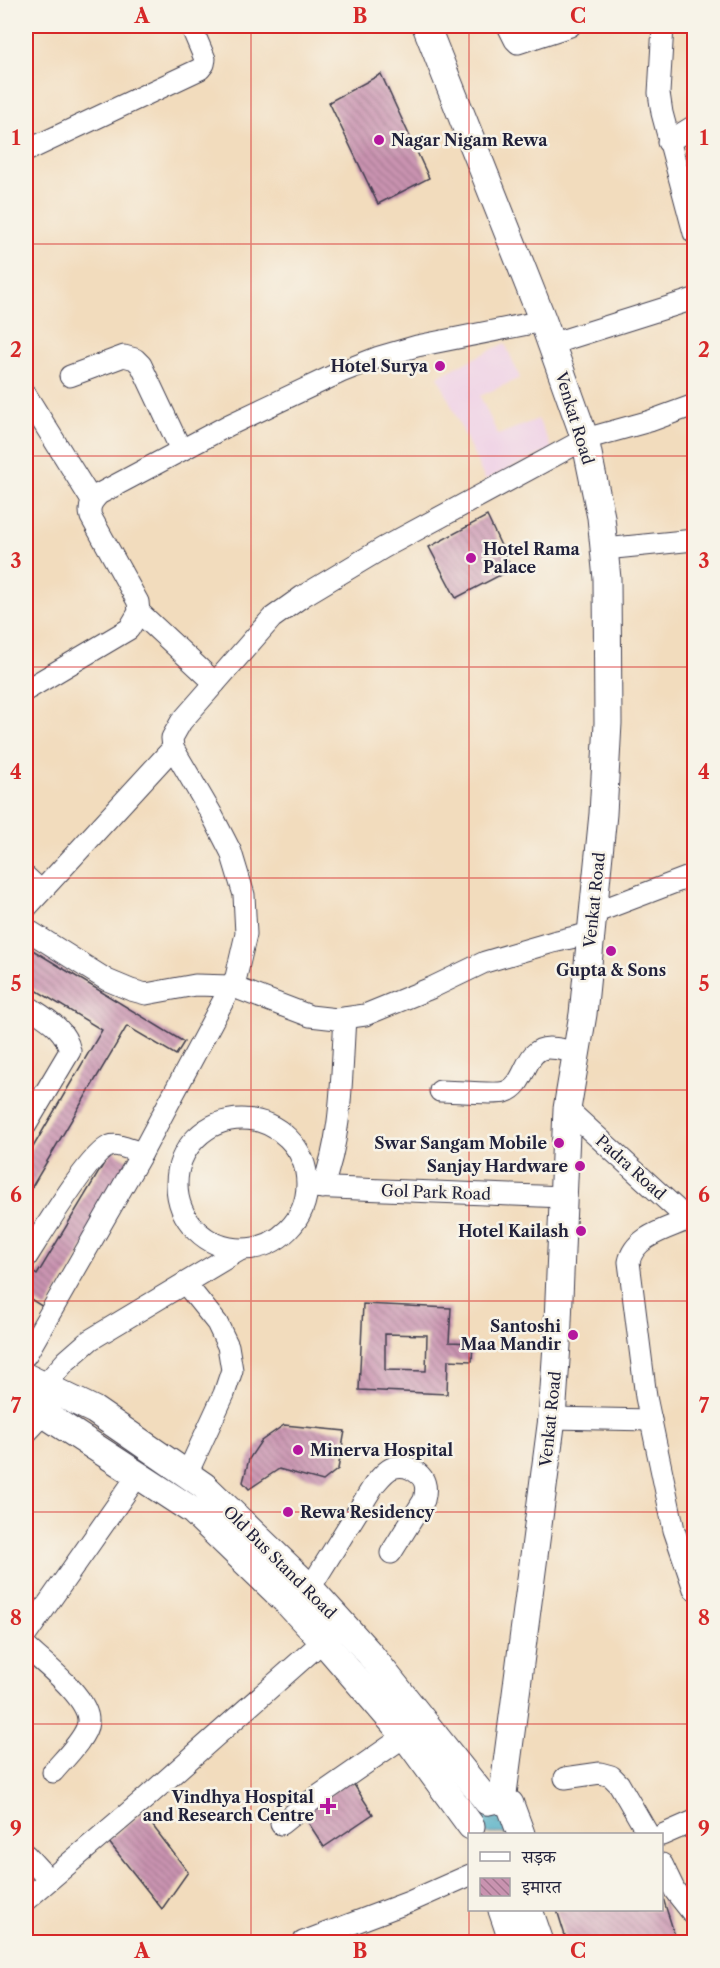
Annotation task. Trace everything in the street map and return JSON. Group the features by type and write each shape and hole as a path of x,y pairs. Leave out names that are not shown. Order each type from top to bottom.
{"main road":[{"name":"Venkat Road","path":"426,26 547,332 585,439 601,517 607,579 608,723 603,814 593,923 577,1052 567,1109 552,1418 495,1801"},
{"name":"Old Bus Stand Road","path":"39,1394 94,1410 204,1486 310,1588 369,1653 495,1801"},
{"name":"Old Bus Stand Road","path":"39,1394 138,1474 193,1511 285,1600 405,1736 471,1830"},
{"path":"471,1830 471,1817 480,1803 495,1801 510,1804 521,1833"},
{"path":"502,1911 513,1942"},
{"path":"529,1911 540,1942"}],"street":[{"path":"26,151 200,69 205,58 191,26"},
{"path":"508,26 518,43 570,26"},
{"path":"663,26 659,93 668,142 694,233"},
{"path":"668,142 694,126"},
{"path":"215,683 140,612 138,602 91,517 89,510 92,501 99,494 181,450 341,372 380,357 417,346 547,332 694,299"},
{"path":"70,376 124,356 135,359 141,365 181,450"},
{"path":"26,395 92,501"},
{"path":"26,1355 142,1153 236,977 246,934 244,896 231,852 173,748 172,738 176,729 272,618 303,596 383,548 585,439 650,421 694,405"},
{"path":"605,549 694,540"},
{"path":"26,690 129,629 140,612"},
{"path":"26,908 33,884 173,748"},
{"path":"26,929 107,980 131,990 146,994 195,985 231,986 310,1016 337,1020 365,1015 431,988 485,962 553,942 694,875"},
{"path":"26,1005 60,1028 68,1040 70,1051 26,1125"},
{"path":"26,1433 39,1394 66,1361 90,1340 240,1250 265,1246 287,1233 302,1212 315,1187 331,1166 337,1139 345,1018"},
{"path":"440,1091 505,1092 516,1085 523,1076 529,1060 536,1052 547,1047 577,1052"},
{"name":"Padra Road","path":"567,1109 692,1222"},
{"path":"240,1250 215,1244 194,1228 180,1206 176,1181 182,1156 197,1135 220,1122 245,1118 270,1124 291,1140 315,1187"},
{"path":"26,1258 88,1165 107,1146 113,1145 142,1153"},
{"name":"Gol Park Road","path":"315,1187 564,1197"},
{"path":"692,1222 647,1238 636,1246 629,1262 646,1396 674,1530 694,1589"},
{"path":"185,1283 217,1323 228,1346 232,1370 224,1394 187,1474"},
{"path":"552,1418 651,1420"},
{"path":"310,1588 374,1485 384,1473 396,1466 406,1467 421,1474 427,1491 424,1500 391,1553"},
{"path":"26,1635 138,1474"},
{"path":"26,1900 147,1797 323,1641"},
{"path":"26,1647 73,1691 86,1707 88,1722 83,1736 53,1772"},
{"path":"281,1824 405,1736"},
{"path":"565,1778 600,1773 611,1776 619,1784 647,1833"},
{"path":"663,1834 694,1821"},
{"path":"26,1855 50,1880"},
{"path":"663,1866 675,1891 694,1915"},
{"path":"303,1942 348,1934 409,1902 468,1876"}],"shaded area":[{"path":"505,343 520,378 480,396 498,435 538,419 552,449 485,480 438,376"}],"water":[{"path":"497,1799 520,1833 471,1833 471,1817 480,1803"}],"building":[{"name":"Nagar Nigam Rewa","path":"381,74 429,178 378,204 329,102"},
{"name":"Hotel Rama Palace","path":"487,516 512,569 456,598 429,547"},
{"path":"26,946 184,1042 176,1055 127,1026 26,1197 26,1159 102,1030 26,984"},
{"path":"112,1150 133,1163 46,1309 26,1296 26,1268 37,1275"},
{"path":"363,1304 451,1308 449,1342 473,1343 472,1361 448,1360 447,1394 359,1390","holes":["385,1334 427,1335 426,1371 385,1370"]},
{"name":"Minerva Hospital","path":"284,1425 345,1431 338,1469 323,1481 279,1469 249,1489 243,1482 249,1459 261,1441"},
{"path":"351,1780 373,1814 324,1847 302,1813"},
{"path":"143,1813 188,1872 162,1909 108,1841"},
{"path":"663,1898 677,1942 567,1942 557,1911 663,1911"}],"place":[{"name":"Nagar Nigam Rewa","path":"379,140"},
{"name":"Hotel Surya","path":"440,366"},
{"name":"Hotel Rama Palace","path":"471,558"},
{"name":"Gupta & Sons","path":"611,951"},
{"name":"Swar Sangam Mobile","path":"559,1143"},
{"name":"Sanjay Hardware","path":"580,1166"},
{"name":"Hotel Kailash","path":"581,1231"},
{"name":"Santoshi Maa Mandir","path":"573,1335"},
{"name":"Minerva Hospital","path":"298,1450"},
{"name":"Rewa Residency","path":"288,1512"},
{"name":"Vindhya Hospital and Research Centre","path":"328,1806"}]}
